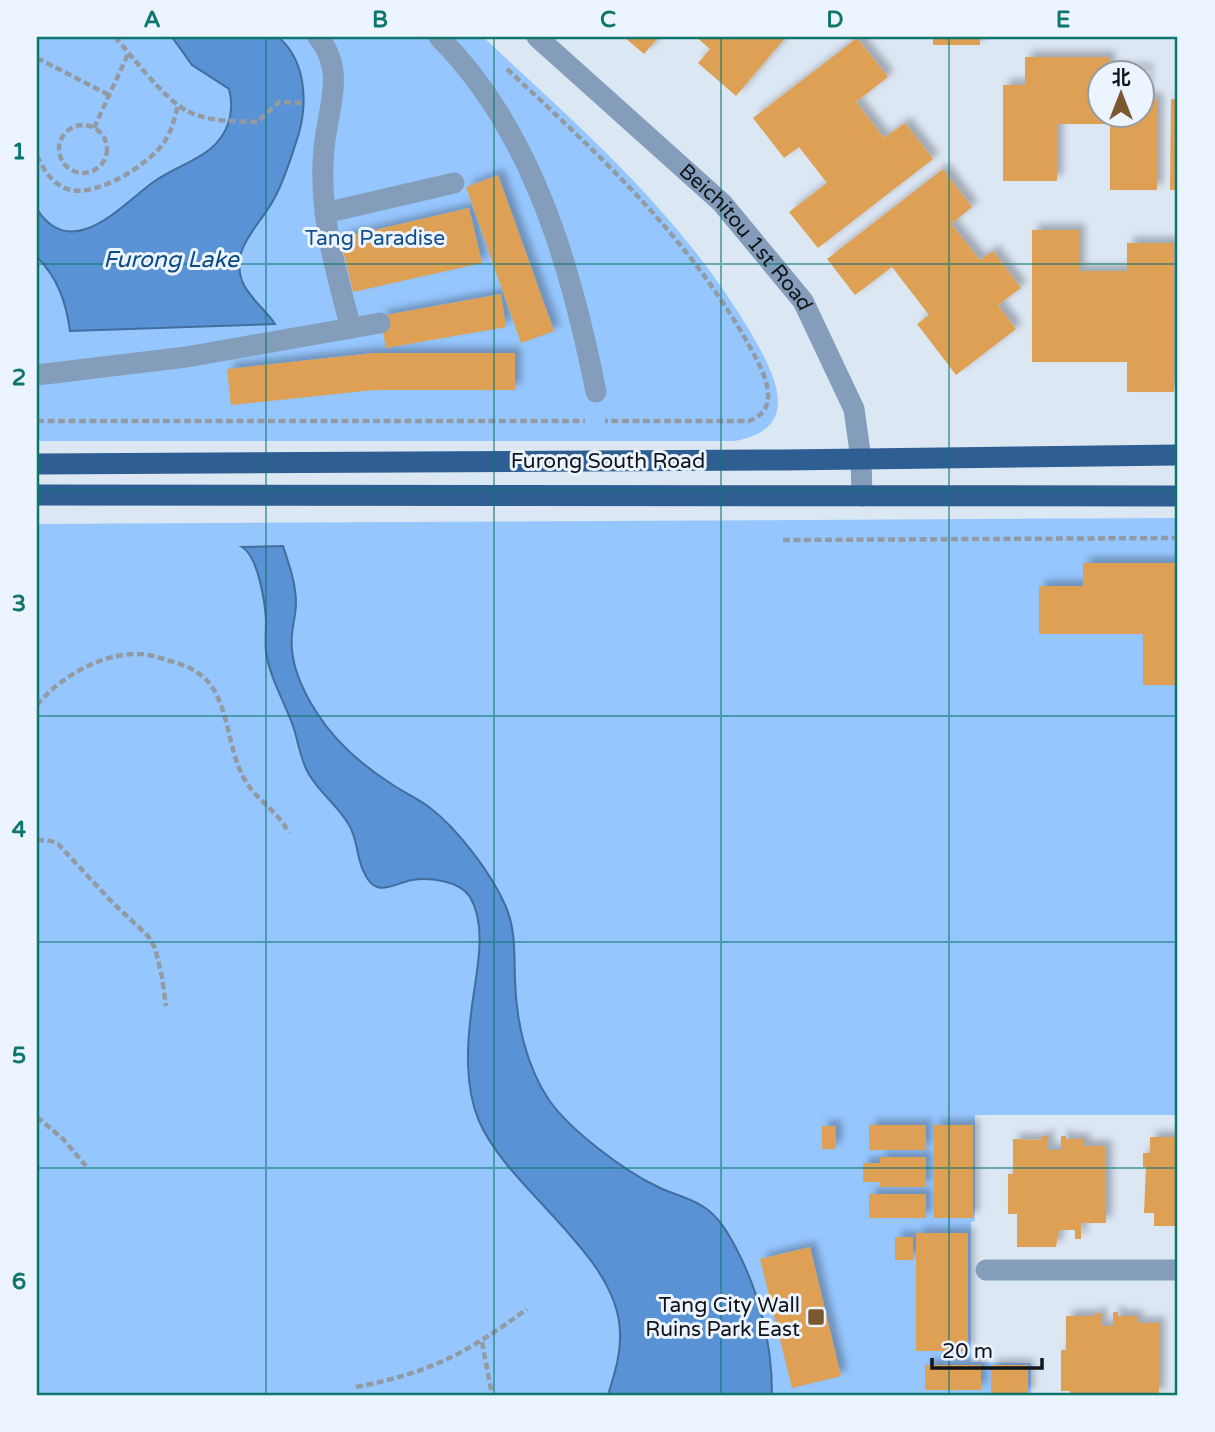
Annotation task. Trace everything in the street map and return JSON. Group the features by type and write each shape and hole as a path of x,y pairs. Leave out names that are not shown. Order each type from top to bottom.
{"main road":[{"name":"Furong South Road","path":"37,464 1178,455"},
{"name":"Furong South Road","path":"37,495 1178,496"}],"street":[{"path":"318,37 329,52 334,72 332,104 323,155 325,213 335,271 351,328"},
{"path":"439,37 487,94 506,124 538,192 565,264 585,336 596,392"},
{"name":"Beichitou 1st Road","path":"537,37 722,203 803,301 854,409 861,459 862,496"},
{"path":"325,213 454,183"},
{"path":"37,375 186,357 380,323"},
{"path":"986,1270 1178,1270"}],"path":[{"path":"115,37 187,111 214,120 257,122 279,102 332,104"},
{"path":"94,128 129,52"},
{"path":"37,58 109,95"},
{"path":"497,61 621,177 677,238 737,325 759,364 769,395 764,412 749,421 602,421"},
{"path":"37,156 52,179 64,187 81,190 100,186 134,170 156,153 169,133 179,104"},
{"path":"83,125 94,128 106,139 106,158 100,166 83,174 65,166 58,149 65,132 83,125"},
{"path":"37,421 589,421"},
{"path":"783,540 1178,538"},
{"path":"37,705 57,683 93,664 124,654 141,654 190,669 204,678 213,689 229,728 237,764 244,779 254,794 276,812 289,833"},
{"path":"37,840 58,844 148,936 155,948 166,1006"},
{"path":"37,1117 63,1139 86,1167"},
{"path":"356,1387 428,1369 482,1342 527,1309"},
{"path":"482,1342 492,1395"}],"green space":[{"name":"Tang Paradise","path":"37,37 483,37 628,175 693,249 723,290 760,349 774,382 778,398 777,412 770,425 756,435 734,441 37,441"},
{"path":"1178,518 1178,1115 975,1115 975,1221 971,1222 971,1362 1031,1363 1031,1395 37,1395 37,524"}],"water":[{"name":"Furong Lake","path":"172,37 278,37 287,46 299,68 303,107 299,133 278,191 248,237 240,258 239,269 245,287 275,324 70,331 60,291 37,257 37,209 50,224 65,231 80,231 96,225 152,183 207,151 224,133 229,121 229,89 192,65"},
{"path":"283,546 296,596 293,655 298,676 311,704 341,744 361,762 440,816 473,853 500,894 511,925 520,1027 528,1058 541,1087 558,1112 613,1160 656,1186 704,1207 726,1231 744,1265 758,1301 770,1357 772,1395 608,1395 617,1365 620,1341 615,1304 602,1277 583,1250 494,1147 474,1107 468,1049 480,936 470,897 452,884 427,879 384,888 373,885 363,870 349,825 314,783 304,764 293,726 268,662 260,580 248,552 242,547"}],"building":[{"path":"624,37 659,37 644,54"},
{"path":"696,37 786,37 736,96 698,63 710,49"},
{"path":"933,37 980,37 980,45 933,45"},
{"path":"857,38 888,77 856,102 884,138 905,123 933,159 818,248 789,212 827,183 799,147 784,158 753,118"},
{"path":"1025,57 1109,57 1109,60 1086,60 1086,124 1057,124 1057,181 1003,181 1003,85 1025,85"},
{"path":"1157,99 1157,190 1110,190 1110,130 1156,130"},
{"path":"1171,99 1178,99 1178,190 1170,190"},
{"path":"943,169 972,207 951,224 980,260 993,251 1021,288 998,305 1016,329 956,375 917,324 929,315 892,267 855,295 827,259"},
{"path":"498,175 554,331 521,343 466,187"},
{"path":"469,208 482,263 353,292 340,238"},
{"path":"1032,230 1079,230 1079,271 1127,271 1127,243 1174,243 1174,392 1127,392 1127,362 1032,362"},
{"path":"501,294 506,327 386,348 380,316"},
{"path":"374,353 515,353 515,390 374,390 231,405 227,369"},
{"path":"1083,563 1178,563 1178,685 1143,685 1143,634 1039,634 1039,586 1083,586"},
{"path":"869,1125 926,1125 926,1150 869,1150"},
{"path":"934,1125 973,1125 973,1218 934,1218"},
{"path":"822,1126 836,1126 836,1149 822,1149"},
{"path":"1042,1136 1048,1136 1048,1150 1061,1150 1061,1136 1066,1136 1066,1139 1084,1139 1084,1146 1106,1146 1106,1223 1081,1223 1081,1239 1075,1239 1075,1230 1059,1230 1056,1247 1017,1247 1017,1214 1008,1214 1008,1174 1013,1174 1013,1139 1042,1140"},
{"path":"1150,1137 1178,1137 1178,1226 1154,1226 1154,1213 1144,1213 1146,1167 1143,1167 1143,1153 1150,1153"},
{"path":"880,1157 926,1157 926,1187 880,1187 880,1182 863,1182 863,1163 880,1163"},
{"path":"869,1194 926,1194 926,1218 869,1218"},
{"path":"916,1233 968,1233 968,1351 916,1351"},
{"path":"895,1237 913,1237 913,1260 895,1260"},
{"path":"810,1247 841,1376 792,1388 760,1259"},
{"path":"1113,1312 1118,1312 1118,1316 1137,1316 1137,1323 1159,1323 1159,1395 1070,1395 1070,1391 1061,1391 1061,1350 1066,1350 1066,1316 1095,1316 1095,1313 1101,1313 1101,1326 1113,1326"},
{"path":"925,1365 981,1365 981,1390 925,1390"},
{"path":"991,1365 1028,1365 1028,1395 991,1395"}],"place":[{"name":"Tang City Wall Ruins Park East","path":"816,1317"}]}
